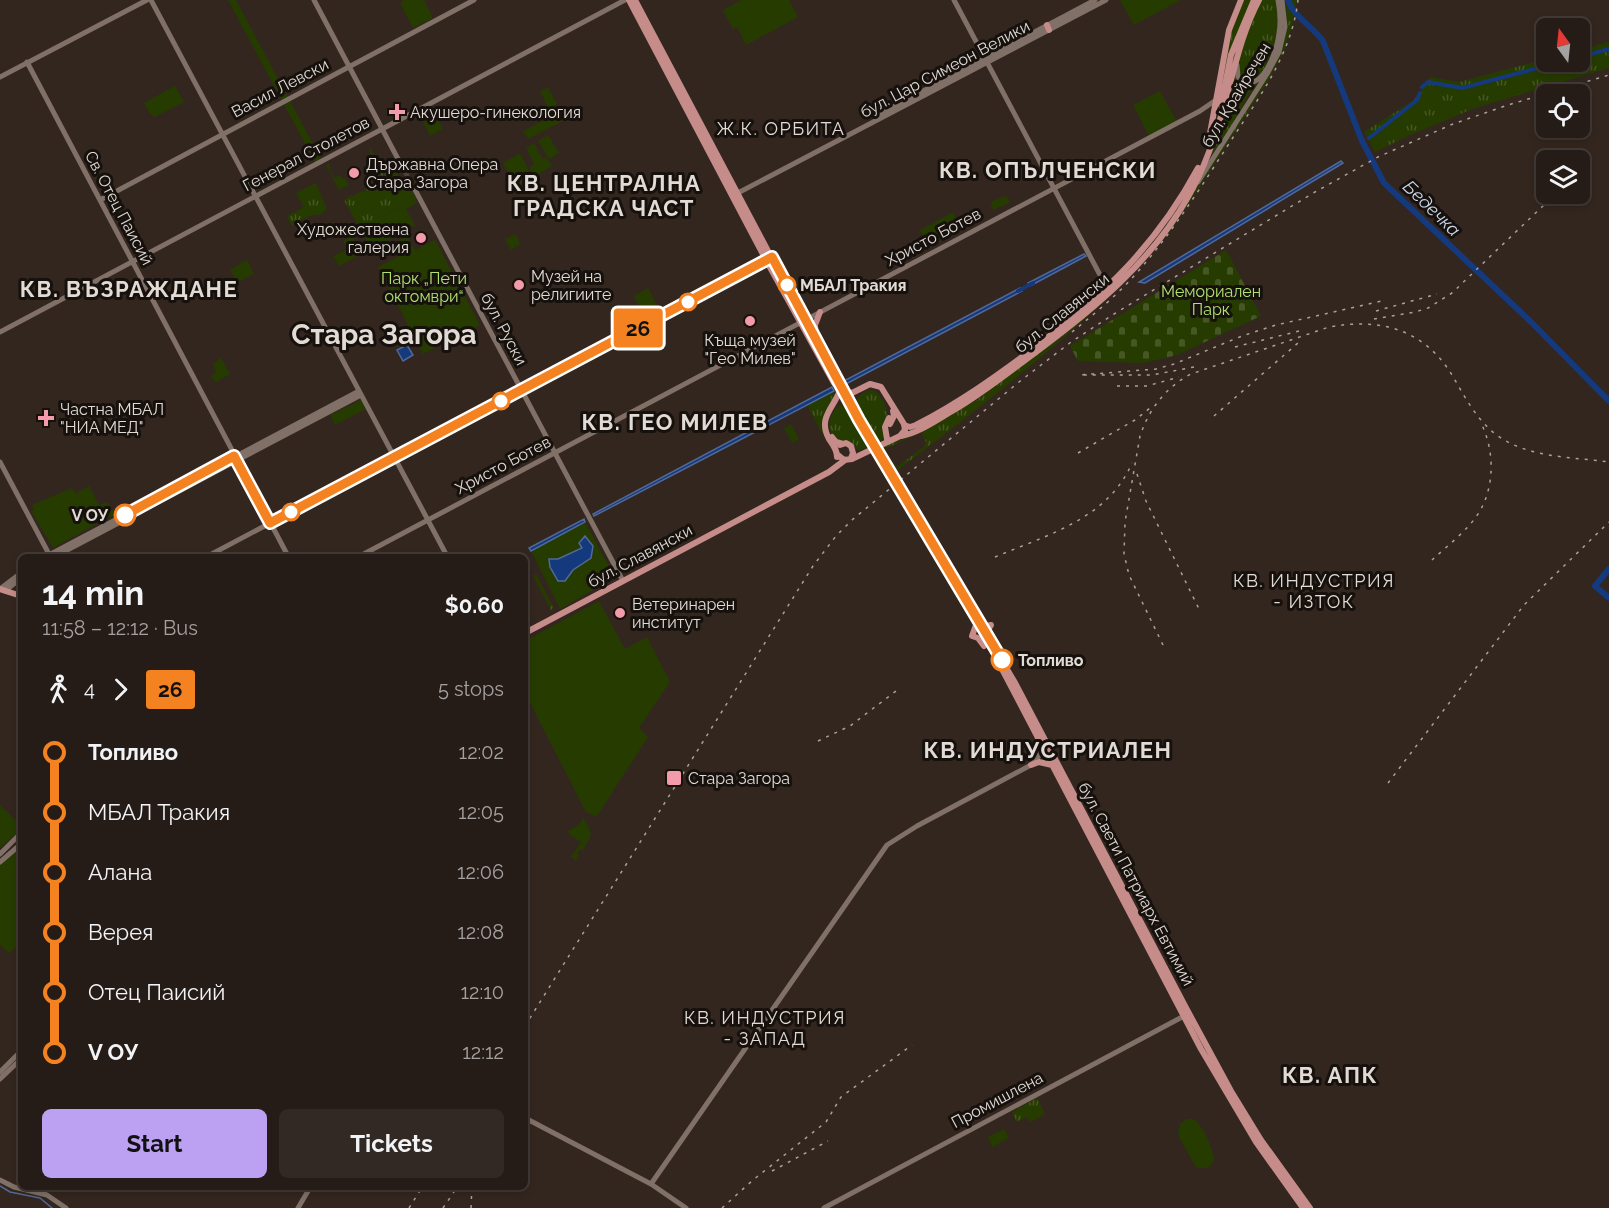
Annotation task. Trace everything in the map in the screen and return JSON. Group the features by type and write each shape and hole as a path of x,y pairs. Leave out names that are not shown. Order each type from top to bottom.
{"main road":[{"name":"бул. Свети Патриарх Евтимий","path":"628,0 870,443"},
{"name":"бул. Свети Патриарх Евтимий","path":"635,0 734,193"},
{"path":"1208,144 1230,30 1241,0"},
{"name":"бул. Славянски","path":"903,424 910,427 916,425 988,383 1109,290 1168,218 1183,195 1208,144 1221,105 1231,55 1254,0"},
{"name":"бул. Славянски","path":"528,631 832,470 846,460 865,453 885,441 912,433 988,389 1084,316 1150,250 1189,196 1212,143 1223,110 1243,28 1259,0"},
{"path":"816,341 815,325 820,312"},
{"name":"бул. Свети Патриарх Евтимий","path":"803,321 816,341 846,404 931,545 1045,745 1052,765 1184,1016 1245,1124 1304,1208"},
{"path":"853,450 852,457 846,460 837,453 825,424 828,411 839,389 850,393 868,385 879,386 885,391 903,424 904,432 899,436 891,435 890,427 895,421 903,424"},
{"path":"859,420 853,402 858,392 872,387 880,390 894,414 885,441"},
{"path":"884,395 890,414 885,427 885,441"},
{"path":"846,404 836,405 830,413 828,422 833,440 865,453"},
{"path":"832,470 839,446 843,444"},
{"path":"1,591 18,596"},
{"name":"бул. Свети Патриарх Евтимий","path":"977,624 991,642 1194,1023 1261,1140 1310,1208"},
{"path":"977,624 972,636 978,638 984,646"},
{"path":"1031,765 1039,762 1052,765"},
{"path":"1185,1006 1184,1016 1194,1023"}],"street":[{"path":"0,77 149,0 446,554"},
{"path":"314,0 398,159"},
{"name":"Васил Левски","path":"99,200 474,0"},
{"name":"Генерал Столетов","path":"0,332 628,0"},
{"path":"954,0 1109,290"},
{"name":"бул. Цар Симеон Велики","path":"1048,28 1095,0"},
{"name":"бул. Цар Симеон Велики","path":"734,193 986,60 1106,0"},
{"name":"бул. Крайречен","path":"1238,52 1237,73 1240,80 1248,84 1257,81 1267,68 1278,39 1280,22 1278,0"},
{"name":"бул. Крайречен","path":"1189,196 1275,59 1284,35 1282,0"},
{"name":"Св. Отец Паисий","path":"27,62 287,554"},
{"name":"Христо Ботев","path":"364,554 1200,111 1217,99"},
{"path":"1200,111 1209,109 1214,114"},
{"name":"бул. Руски","path":"413,186 623,581"},
{"path":"212,554 769,258"},
{"path":"53,554 360,393"},
{"path":"60,554 236,458"},
{"path":"0,462 48,554"},
{"path":"1,591 18,576"},
{"path":"1,591 18,580"},
{"path":"651,1184 887,845 917,826 1031,765 1045,745"},
{"path":"0,854 18,836"},
{"path":"0,861 18,846"},
{"name":"Промишлена","path":"824,1208 1184,1016"},
{"path":"0,1072 18,1054"},
{"path":"0,1079 18,1062"},
{"path":"528,1115 536,1122"},
{"path":"528,1119 651,1184 686,1208"},
{"path":"0,1180 18,1188"},
{"path":"26,1190 47,1195 66,1208"},
{"path":"298,1208 309,1190"}],"green space":[{"path":"228,0 236,0 322,161 316,164"},
{"path":"404,0 424,0 433,18 413,28 400,3"},
{"path":"741,0 789,0 798,17 746,45 737,27 733,29 723,10"},
{"path":"1120,0 1181,0 1134,25"},
{"path":"1243,0 1251,0 1233,44 1212,130 1231,30"},
{"path":"1262,0 1276,0 1277,31 1264,70 1258,79 1249,81 1240,76 1240,56 1245,37"},
{"path":"1285,0 1297,0 1284,50 1269,79 1174,226 1133,273 1187,203 1280,55 1286,28"},
{"path":"1282,16 1282,36 1279,46 1275,55"},
{"path":"1609,42 1609,68 1555,84 1536,84 1536,90 1475,108 1375,152 1364,132 1414,100 1431,77 1459,82 1536,62 1536,72 1590,72 1590,47"},
{"path":"1235,74 1241,84 1251,87 1264,77 1254,92 1249,93 1235,123 1207,166 1219,135"},
{"path":"175,86 184,102 155,117 150,114 144,103"},
{"path":"548,87 557,104 549,109 540,91"},
{"path":"1160,91 1177,122 1149,136 1133,105"},
{"path":"433,108 443,129 430,136 420,115"},
{"path":"565,109 569,118 528,139 523,131"},
{"path":"548,135 559,153 549,159 538,141"},
{"path":"534,143 543,159 546,157 552,166 534,177 529,167 534,164 526,148"},
{"path":"371,149 384,175 390,158 402,182 406,180 409,185 403,188 406,194 404,189 410,185 411,182 410,187 416,199 360,229 344,200 366,191 365,188 379,178 373,165 376,163 369,150"},
{"path":"520,153 533,178 516,187 503,163"},
{"path":"329,163 334,178 340,175 349,185 339,190 326,165"},
{"path":"316,183 327,209 320,215 309,216 292,226 287,216 304,207 296,193"},
{"path":"1006,196 1009,203 993,210 992,201"},
{"path":"416,199 417,203 406,209 416,227 407,224 395,231 397,235 372,250 360,229"},
{"path":"953,212 961,228 928,245 920,230"},
{"path":"516,234 520,244 511,250 505,239"},
{"path":"352,236 361,254 339,266 333,256 347,249 343,241"},
{"name":"Парк „Пети октомври“","path":"407,236 415,250 435,240 480,325 423,354 378,267 401,255 398,241"},
{"name":"Мемориален Парк","path":"1226,250 1261,316 1177,355 1143,363 1078,361 1070,346"},
{"path":"247,260 254,274 237,282 230,270"},
{"path":"1121,285 1041,357 894,473 879,448 977,400 1045,346 1061,337","holes":["921,432 927,444 897,467 893,461 891,462 885,449"]},
{"path":"648,288 660,311 646,319 634,296"},
{"path":"221,358 230,374 216,382 210,376 216,373 213,364"},
{"path":"873,390 883,400 887,413 883,440 876,444 856,404 862,394"},
{"path":"834,391 835,396 823,420 824,438 807,405"},
{"path":"361,400 366,409 335,425 330,415"},
{"path":"841,405 868,448 858,450 852,443 833,436 829,428 830,419 837,407"},
{"path":"791,424 799,439 792,443 784,428"},
{"path":"89,486 99,505 107,502 116,515 101,518 95,525 53,548 31,511 34,510 32,505 72,488 75,494"},
{"path":"585,522 614,578 560,609 531,551"},
{"path":"536,574 554,608 551,610 533,576"},
{"path":"599,601 625,649 647,637 670,682 639,728 648,737 595,816 586,812 528,699 528,639"},
{"path":"0,805 18,822 18,832 0,848"},
{"path":"583,817 590,830 590,836 583,850 580,849 577,853 579,855 576,861 571,857 581,842 568,831 580,824"},
{"path":"18,850 18,946 9,953 0,945 0,865"},
{"path":"1037,1098 1045,1114 1030,1122 1027,1117 1017,1122 1012,1112"},
{"path":"1187,1119 1196,1121 1208,1140 1214,1161 1208,1168 1195,1166 1178,1135 1180,1124"},
{"path":"1004,1129 1009,1138 992,1147 988,1137"}],"water":[{"path":"1341,161 1343,163 1145,283 1139,282"},
{"path":"1084,254 1086,256 1030,286 1028,283"},
{"path":"1020,288 1022,291 844,385 842,382"},
{"path":"407,345 413,355 403,361 397,350"},
{"path":"832,387 834,391 594,516 593,514"},
{"path":"584,519 585,522 531,551 529,548"},
{"path":"585,536 593,546 591,558 573,570 565,581 558,581 550,567 549,559 558,559 582,548 579,543"}],"waterway":[{"name":"Бедечка","path":"1288,0 1294,11 1323,41 1362,141 1384,183 1530,321 1609,401"},
{"path":"1590,54 1609,49"},
{"path":"1422,87 1428,82 1462,88 1536,69"},
{"path":"1369,138 1417,100 1420,93"},
{"path":"1018,291 1033,283"},
{"path":"1609,569 1595,586 1609,598"},
{"path":"0,1186 10,1192 40,1198 52,1208"}],"tunnel":[{"path":"398,159 413,186"}],"railway":[{"path":"1072,332 1133,277 1185,210 1273,73 1289,38 1298,0"},
{"path":"528,1021 813,566 836,536 852,520 1071,342 1315,192 1378,157 1453,124 1609,75"},
{"path":"1374,319 1428,308 1452,293 1545,204"},
{"path":"1376,311 1437,294"},
{"path":"1194,367 1152,375 1080,375 1156,369 1276,325 1386,300"},
{"path":"1163,645 1129,575 1124,554 1125,522 1140,436 1148,417 1166,392 1191,374 1329,327 1365,324 1382,326 1398,330 1428,346 1452,375 1478,416 1498,436 1523,449 1537,453 1609,462"},
{"path":"1235,347 1299,331"},
{"path":"1214,416 1298,343"},
{"path":"1117,386 1147,386 1179,377"},
{"path":"1078,453 1135,420 1150,408"},
{"path":"1432,560 1471,523 1486,499 1491,466 1488,444 1481,423"},
{"path":"995,557 1055,532 1092,512 1108,498 1132,463"},
{"path":"1137,474 1146,501 1200,611"},
{"path":"1388,783 1524,605 1609,522"},
{"path":"818,741 850,726 896,691"},
{"path":"722,1208 753,1180 826,1122 841,1097 912,1045"},
{"path":"772,1171 828,1141"},
{"path":"409,1208 420,1190"},
{"path":"443,1208 455,1190"},
{"path":"471,1208 472,1190"}],"bus line":[{"name":"26","path":"125,515 234,456 270,523 772,257 859,420 1002,660"}],"place":[{"name":"Акушеро-гинекология","path":"397,112"},
{"name":"Държавна Опера Стара Загора","path":"354,173"},
{"name":"Художествена галерия","path":"421,238"},
{"name":"Музей на религиите","path":"519,285"},
{"name":"МБАЛ Тракия","path":"787,285"},
{"name":"Къща музей \"Гео Милев\"","path":"750,321"},
{"name":"Частна МБАЛ \"НИА МЕД\"","path":"46,418"},
{"name":"V ОУ","path":"125,515"},
{"name":"Ветеринарен институт","path":"620,613"},
{"name":"Топливо","path":"1002,660"},
{"name":"Стара Загора","path":"674,778"}],"district":[{"name":"Ж.К. ОРБИТА","path":"781,128"},
{"name":"КВ. ОПЪЛЧЕНСКИ","path":"1048,170"},
{"name":"КВ. ЦЕНТРАЛНА ГРАДСКА ЧАСТ","path":"604,196"},
{"name":"КВ. ВЪЗРАЖДАНЕ","path":"129,289"},
{"name":"Стара Загора","path":"384,334"},
{"name":"КВ. ГЕО МИЛЕВ","path":"675,422"},
{"name":"КВ. ИНДУСТРИЯ - ИЗТОК","path":"1314,590"},
{"name":"КВ. ИНДУСТРИАЛЕН","path":"1048,750"},
{"name":"КВ. ИНДУСТРИЯ - ЗАПАД","path":"765,1027"},
{"name":"КВ. АПК","path":"1330,1075"}]}
